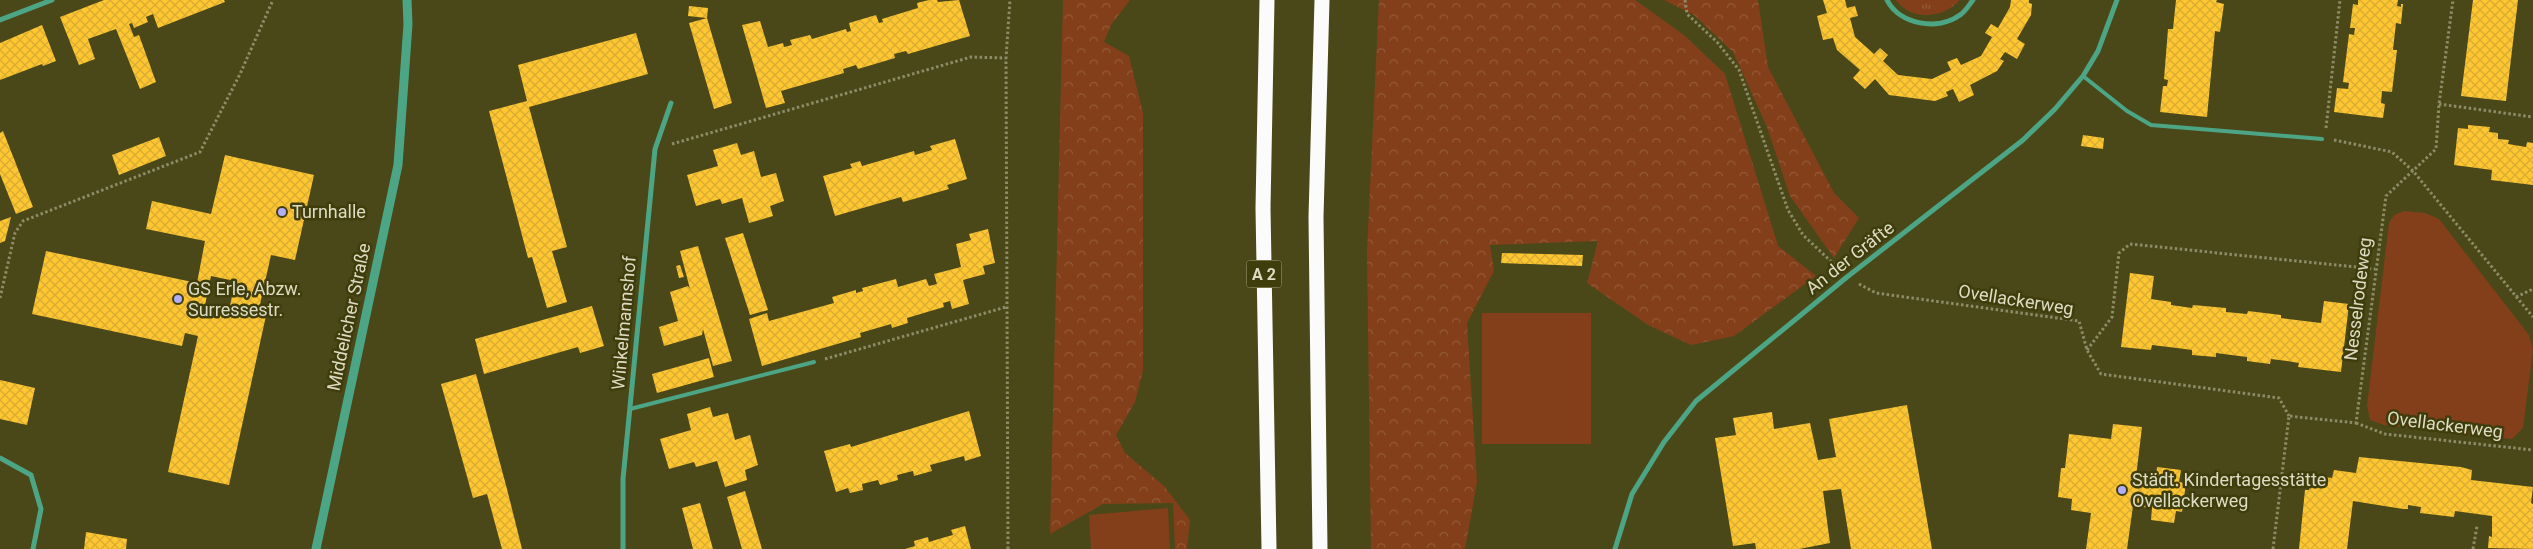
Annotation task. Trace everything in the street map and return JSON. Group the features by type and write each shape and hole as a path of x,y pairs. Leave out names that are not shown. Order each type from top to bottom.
{"highway":[{"name":"A 2","path":"1267,0 1263,208 1269,549"},
{"path":"1320,549 1316,217 1322,0"}],"street":[{"path":"0,20 52,0"},
{"name":"Middelicher Straße","path":"316,549 398,165 408,24 407,0"},
{"path":"1887,0 1892,9 1915,23 1942,24 1961,15 1973,0"},
{"name":"An der Gräfte","path":"1616,549 1632,494 1664,442 1696,401 1847,277 2023,140 2055,109 2082,76 2098,52 2117,0"},
{"name":"Winkelmannshof","path":"623,549 623,479 655,149 671,103"},
{"path":"0,458 31,475 42,509 33,549"}],"lane":[{"path":"2082,76 2127,111 2151,125 2324,139"},
{"path":"630,409 814,362"}],"path":[{"path":"0,298 15,233 23,221 200,152 240,74 272,0"},
{"path":"1008,549 1006,58 1010,0"},
{"path":"1684,0 1687,14 1717,42 1739,70 1788,210 1803,236 1847,277"},
{"path":"2340,0 2324,139 2392,152 2413,171 2533,317"},
{"name":"Nesselrodeweg","path":"2356,423 2386,196 2436,149 2439,104 2453,0"},
{"path":"655,149 971,57 1006,58"},
{"path":"2439,104 2533,117"},
{"path":"2087,350 2112,317 2119,253 2130,244 2375,268"},
{"name":"Ovellackerweg","path":"1847,277 1876,293 2078,321 2087,350 2101,374 2279,398 2289,416"},
{"path":"2516,297 2533,289"},
{"path":"814,362 1006,307"},
{"path":"2273,549 2289,416 2356,423"},
{"name":"Ovellackerweg","path":"2356,423 2385,434 2533,450"},
{"path":"2474,549 2476,526"}],"green space":[{"path":"1063,0 1130,0 1111,25 1104,42 1129,56 1143,113 1143,370 1135,402 1116,435 1125,453 1164,486 1190,520 1187,549 1175,549 1173,503 1103,504 1050,534"},
{"path":"1379,0 1635,0 1684,35 1725,74 1778,246 1816,276 1734,336 1691,345 1648,325 1587,283 1598,241 1490,245 1494,271 1467,323 1477,482 1465,549 1371,549 1367,251"},
{"path":"1664,0 1758,0 1768,67 1834,193 1859,218 1834,258 1790,196 1767,127 1733,52 1694,15"},
{"path":"1896,0 1960,0 1945,11 1928,15 1910,12"},
{"path":"2404,211 2425,213 2439,219 2529,335 2533,349 2523,428 2512,439 2384,425 2370,420 2367,406 2389,223 2394,215"},
{"path":"1482,313 1591,313 1591,444 1482,444"},
{"path":"1168,508 1170,549 1091,549 1089,515"}],"building":[{"path":"104,0 224,0 225,2 158,28 153,14 146,17 148,22 134,28 132,23 129,24 134,37 139,35 156,82 140,89 116,29 88,39 95,59 79,65 60,17"},
{"path":"937,0 938,2 959,0 970,36 908,54 906,51 894,54 895,58 858,69 856,65 843,69 844,73 781,91 785,103 766,108 742,25 760,21 768,47 783,43 784,47 792,45 790,40 810,35 812,39 846,29 847,32 851,31 849,23 876,15 879,23 883,22 882,19 918,8 917,3"},
{"path":"1823,0 1845,0 1847,8 1855,6 1858,16 1850,18 1855,37 1874,54 1880,48 1888,55 1883,61 1898,75 1932,79 1951,70 1947,62 1957,58 1961,65 1981,56 1992,37 1985,33 1991,24 1998,28 2010,7 2011,0 2029,0 2029,3 2032,4 2031,15 2017,39 2025,44 2017,59 2005,52 2000,59 2004,61 1997,71 1970,85 1974,95 1959,102 1953,89 1946,92 1948,96 1935,101 1889,95 1875,79 1865,89 1853,78 1860,70 1837,50 1833,38 1823,40 1817,16 1827,13"},
{"path":"2176,0 2217,0 2216,2 2224,4 2220,32 2215,31 2207,117 2160,112 2163,86 2167,86 2168,80 2164,79 2168,29 2173,29"},
{"path":"2358,0 2398,0 2397,6 2401,7 2401,4 2403,4 2401,24 2396,23 2393,50 2397,50 2392,92 2382,91 2381,103 2385,104 2383,118 2334,112 2337,88 2348,89 2349,83 2343,82 2349,34 2354,35 2355,28 2350,28 2353,4 2358,5"},
{"path":"2473,0 2518,0 2506,101 2461,96"},
{"path":"689,6 708,8 707,18 688,16"},
{"path":"707,18 732,103 714,109 689,23"},
{"path":"42,25 56,61 43,66 42,64 0,80 0,43"},
{"path":"636,33 648,74 529,107 567,247 552,251 567,302 547,308 532,257 528,258 489,111 527,101 518,65"},
{"path":"2468,125 2490,127 2489,132 2498,133 2498,139 2509,140 2508,144 2526,147 2527,142 2533,143 2533,185 2491,180 2492,170 2454,165 2458,128 2468,129"},
{"path":"3,131 33,207 16,214 0,174 0,133"},
{"path":"2083,135 2104,138 2103,149 2081,146"},
{"path":"159,137 166,156 119,175 112,155"},
{"path":"955,139 967,179 947,185 949,189 903,202 901,197 835,216 823,176 852,168 850,164 860,161 862,166 914,151 915,155 932,150 930,146"},
{"path":"737,143 741,155 754,151 761,177 776,173 784,201 770,206 773,216 749,223 742,198 722,204 720,199 696,206 687,175 718,166 713,150"},
{"path":"225,155 314,175 295,260 271,255 259,309 267,311 229,485 168,472 198,336 185,333 182,346 32,314 46,251 197,283 205,241 146,229 152,201 211,214","holes":["211,276 235,281 228,316 204,310"]},
{"path":"11,217 5,241 0,243 0,221"},
{"path":"988,229 995,263 983,266 985,274 963,280 969,304 952,309 950,301 943,303 944,307 907,318 908,323 892,328 891,324 860,333 861,337 762,366 749,319 767,313 769,321 834,303 832,297 856,290 856,293 863,291 862,288 896,279 898,287 926,279 929,286 937,284 934,274 961,267 956,244 971,240 969,234"},
{"path":"743,233 768,310 750,315 725,238"},
{"path":"698,246 732,361 713,366 703,329 702,335 664,346 659,327 678,321 670,292 688,286 690,289 680,251"},
{"path":"1502,253 1583,255 1582,266 1501,263"},
{"path":"680,265 684,277 679,278 676,266"},
{"path":"2130,273 2154,276 2151,299 2171,302 2171,305 2192,308 2193,305 2226,308 2226,312 2247,314 2248,311 2281,315 2281,318 2321,323 2324,301 2349,304 2341,372 2298,367 2299,363 2271,359 2270,364 2247,361 2247,357 2216,353 2216,357 2192,355 2192,350 2152,345 2151,350 2121,347"},
{"path":"592,306 604,346 580,353 578,347 484,374 475,339"},
{"path":"709,358 714,377 657,393 652,374"},
{"path":"476,374 522,549 502,549 487,494 473,498 441,384"},
{"path":"0,380 35,388 27,425 0,419"},
{"path":"1907,405 1932,549 1851,549 1841,489 1823,491 1830,543 1799,549 1756,549 1755,543 1733,546 1715,438 1736,435 1733,418 1772,412 1774,429 1810,423 1818,460 1836,457 1829,419"},
{"path":"710,407 713,417 728,413 735,440 750,435 758,465 745,470 747,480 725,487 717,461 696,467 694,462 669,469 660,439 691,430 687,414"},
{"path":"969,411 981,456 965,461 964,456 930,465 932,471 914,476 913,471 897,475 898,480 880,485 878,480 862,484 863,490 850,493 848,488 836,492 824,451 850,444 851,447"},
{"name":"Städt. Kindertagesstätte Ovellackerweg","path":"2113,424 2142,427 2136,477 2156,479 2157,467 2181,470 2179,482 2186,483 2182,512 2176,511 2174,523 2151,520 2152,508 2133,506 2127,549 2086,549 2091,513 2071,510 2072,499 2058,497 2061,468 2065,468 2069,434 2111,439"},
{"path":"2359,457 2461,467 2472,470 2471,480 2533,487 2531,503 2533,504 2533,549 2488,548 2489,536 2492,537 2492,516 2455,511 2454,517 2420,513 2421,507 2408,505 2408,509 2403,509 2353,501 2347,549 2299,549 2305,490 2309,490 2311,475 2332,478 2334,470 2356,473"},
{"path":"745,491 762,549 742,549 727,497"},
{"path":"700,503 713,549 693,549 682,508"},
{"path":"965,526 971,549 905,549 915,546 914,541 928,537 929,542 953,535 951,530"},
{"path":"86,532 127,539 126,549 84,549"}],"place":[{"name":"Turnhalle","path":"282,212"},
{"name":"GS Erle, Abzw. Surressestr.","path":"178,299"},
{"name":"Städt. Kindertagesstätte Ovellackerweg","path":"2122,490"}]}
